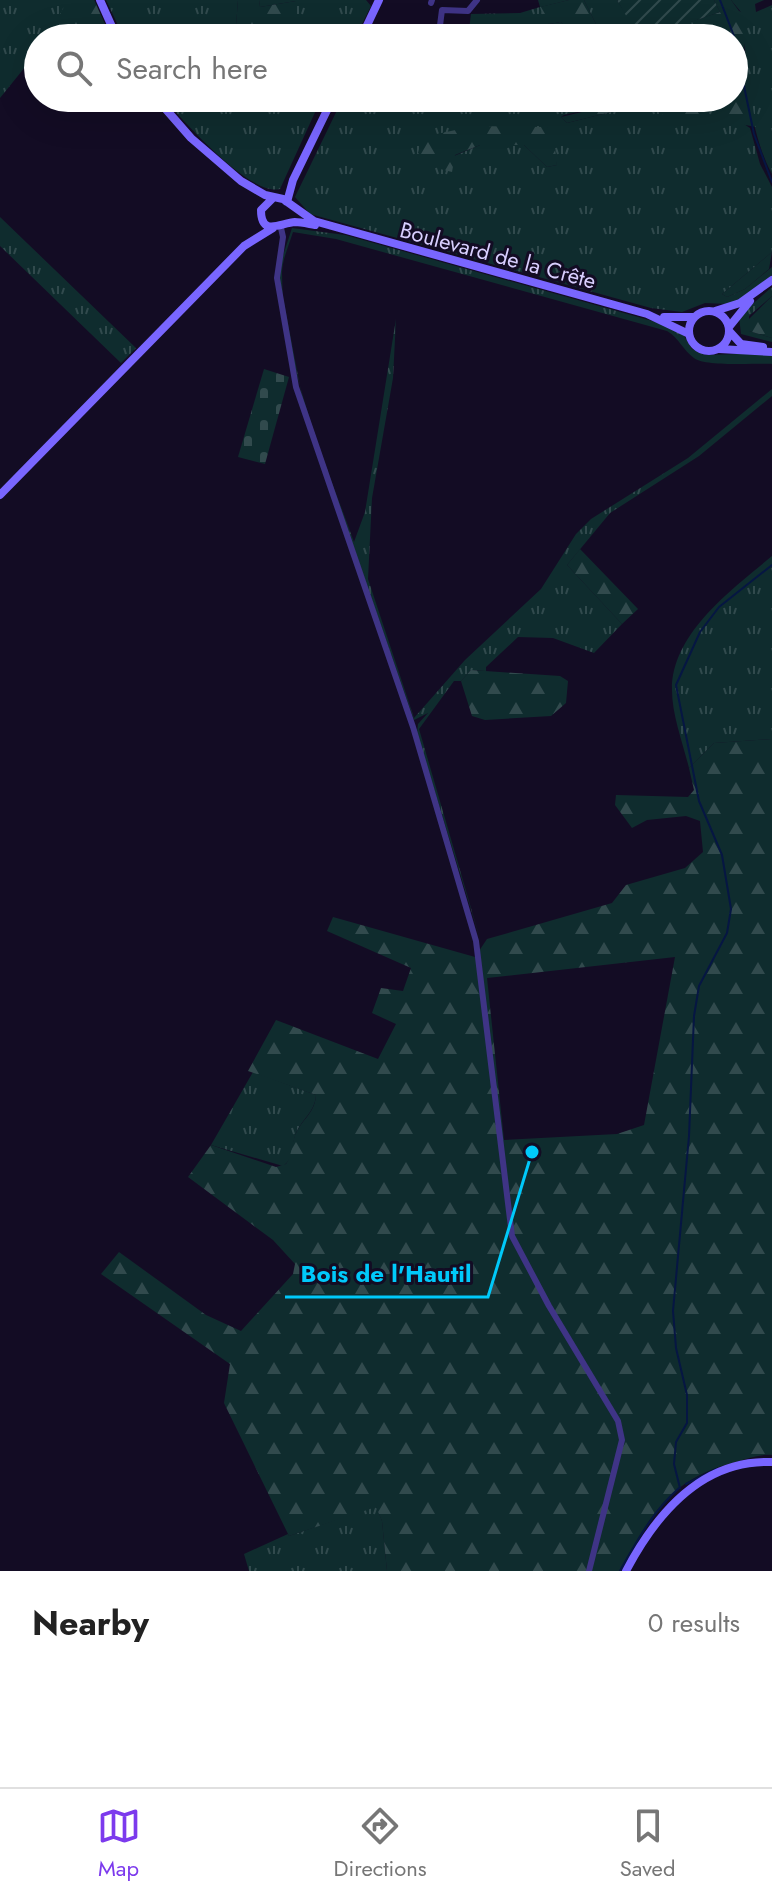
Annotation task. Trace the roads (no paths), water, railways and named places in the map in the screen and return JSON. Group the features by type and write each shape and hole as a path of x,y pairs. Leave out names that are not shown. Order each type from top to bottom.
{"main road":[{"path":"100,0 111,24"},
{"path":"368,24 379,0"},
{"name":"Boulevard de la Crête","path":"168,112 191,138 241,181 289,204 310,219 339,230 647,314 679,319 695,317"},
{"path":"0,495 244,246 280,226 292,215 289,204 293,180 326,112"},
{"path":"244,246 261,213 293,180"},
{"name":"Boulevard de la Crête","path":"241,181 261,213 280,226 339,230"},
{"path":"719,349 729,330 772,280"},
{"path":"762,289 731,308 702,312 695,317 689,334 699,348 772,350"},
{"path":"715,311 741,344 772,350"},
{"name":"Boulevard de la Crête","path":"647,314 689,334"},
{"path":"626,1571 653,1524 684,1491 738,1466 772,1462"}],"street":[{"path":"440,24 442,10 468,11 477,0"},
{"path":"280,226 277,278 296,387 408,712 476,941 512,1236 549,1306 618,1421 622,1440 589,1571"}],"waterway":[{"path":"720,0 729,24"},
{"path":"748,105 754,134 772,182"},
{"path":"680,1488 674,1464 676,1442 687,1423 687,1395 676,1348 673,1311 689,1136 694,1016 699,986 727,933 731,909 722,855 699,801 676,685 700,632 719,607 772,565"},
{"path":"686,1484 716,1469"},
{"path":"620,1571 653,1516 679,1488"}],"place":[{"name":"Bois de l'Hautil","path":"532,1152"}]}
